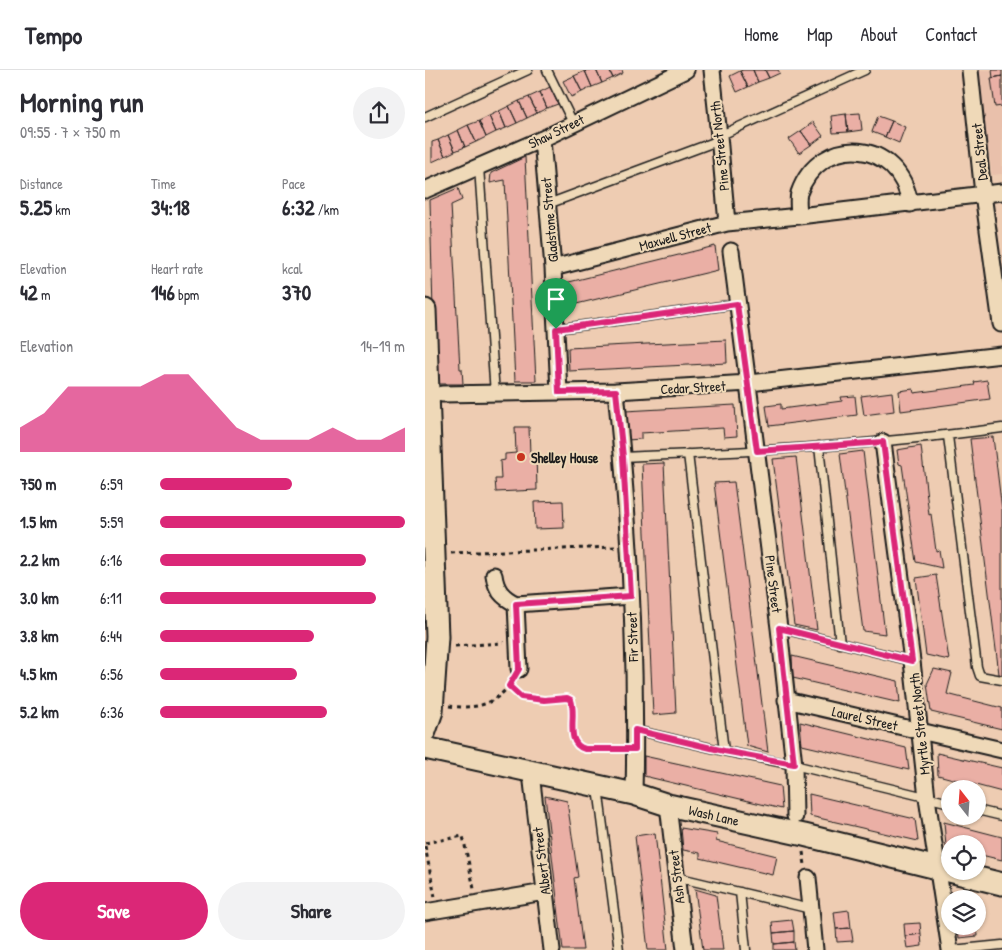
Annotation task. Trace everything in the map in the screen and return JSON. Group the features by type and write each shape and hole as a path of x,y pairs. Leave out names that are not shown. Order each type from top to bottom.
{"main road":[{"path":"425,310 437,646 432,705 425,731"},
{"name":"Wash Lane","path":"425,748 634,794 667,804 804,835 939,870 1002,884"}],"street":[{"name":"Shaw Street","path":"425,190 542,139 686,70"},
{"name":"Pine Street North","path":"711,70 720,138 727,223"},
{"name":"Deal Street","path":"970,70 983,194 1001,324"},
{"name":"Gladstone Street","path":"542,139 553,268 559,392"},
{"path":"799,216 799,194 813,168 840,152 859,151 879,155 893,166 903,179 911,204"},
{"name":"Maxwell Street","path":"553,268 727,223 911,204 1002,192"},
{"path":"731,251 749,383"},
{"name":"Cedar Street","path":"443,394 616,391 749,383 1002,355"},
{"name":"Pine Street","path":"749,383 794,764 795,816"},
{"name":"Fir Street","path":"616,391 623,457 631,596 635,730 634,794"},
{"name":"Myrtle Street North","path":"883,442 912,661 927,798 951,950"},
{"path":"493,575 502,597 516,604 631,596"},
{"path":"516,604 519,669"},
{"name":"Laurel Street","path":"786,700 1002,750"},
{"name":"Albert Street","path":"533,772 532,782 552,950"},
{"name":"Ash Street","path":"667,804 685,950"},
{"path":"808,878 815,950"},
{"path":"431,911 545,892"}],"lane":[{"path":"425,117 529,70"},
{"path":"547,70 573,123"},
{"path":"548,204 720,138 865,70"},
{"path":"479,167 495,394"},
{"path":"556,329 737,304"},
{"path":"623,457 757,451 883,442 948,436 1002,428"},
{"path":"948,436 977,667 980,676 1002,680"},
{"path":"819,446 841,644"},
{"path":"688,454 724,751"},
{"path":"779,628 912,661"},
{"path":"635,730 724,751 794,764 941,801"},
{"path":"597,786 619,950"},
{"path":"986,812 1002,816"},
{"path":"676,877 811,909"},
{"path":"740,892 746,950"},
{"path":"951,950 1002,945"}],"path":[{"path":"435,554 628,546"},
{"path":"437,646 517,642"},
{"path":"432,705 461,708 483,705 494,701 509,686 519,669"},
{"path":"509,686 521,697 544,700 567,698 571,700 573,736 574,742 579,748 635,749"},
{"path":"431,911 425,844 463,836 476,902"}],"shaded area":[{"path":"977,70 1002,70 1002,174 992,175"}],"building":[{"path":"596,70 602,83 592,87 585,71"},
{"path":"596,70 609,70 613,78 602,83"},
{"path":"609,70 622,70 623,73 613,78"},
{"path":"753,70 758,82 748,87 740,71"},
{"path":"753,70 765,70 769,78 758,82"},
{"path":"765,70 778,70 780,73 769,78"},
{"path":"992,70 1002,70 1002,76 993,78"},
{"path":"585,71 592,87 582,92 574,76"},
{"path":"740,71 748,87 737,92 730,76"},
{"path":"574,76 582,92 571,97 563,81"},
{"path":"1002,76 1002,106 995,107 991,78"},
{"path":"550,87 558,104 547,108 540,92"},
{"path":"540,92 547,108 537,113 529,97"},
{"path":"529,97 537,113 527,118 519,101"},
{"path":"519,101 527,118 517,123 509,106"},
{"path":"509,106 517,123 506,128 499,111"},
{"path":"499,111 506,128 496,132 489,116"},
{"path":"860,113 862,130 848,132 846,114"},
{"path":"846,114 848,132 833,133 831,116"},
{"path":"489,116 496,132 486,137 479,121"},
{"path":"878,116 892,121 885,137 872,132"},
{"path":"479,121 486,137 476,142 468,125"},
{"path":"892,121 905,127 899,143 885,137"},
{"path":"813,122 823,136 811,145 801,131"},
{"path":"468,125 476,142 465,147 458,130"},
{"path":"458,130 465,147 455,151 448,135"},
{"path":"801,131 811,145 799,153 789,139"},
{"path":"448,135 455,151 445,156 438,140"},
{"path":"438,140 445,156 432,162 432,142"},
{"path":"525,157 536,381 515,381 505,180 490,183 491,173"},
{"path":"458,188 462,200 451,205 460,369 462,369 463,384 435,384 430,200"},
{"path":"715,246 718,270 568,306 565,283"},
{"path":"726,340 727,363 569,371 568,348"},
{"path":"987,380 990,399 901,411 899,391 913,389 914,393 975,385 974,382"},
{"path":"892,392 894,411 864,415 861,396"},
{"path":"855,396 857,415 769,426 766,406 781,404 781,409 842,401 841,397"},
{"path":"735,405 737,436 724,437 723,428 641,433 641,439 627,440 625,411"},
{"name":"Shelley House","path":"515,427 529,427 530,454 536,453 537,490 496,492 495,479 501,479 500,461 505,460 505,454 516,453"},
{"path":"993,437 1002,510 1002,675 999,674 970,439"},
{"path":"921,446 929,515 931,514 936,551 939,550 942,568 916,562 902,465 899,464 897,450"},
{"path":"863,451 885,634 863,631 840,454"},
{"path":"796,457 817,630 794,625 773,459"},
{"path":"664,463 676,713 653,715 642,464"},
{"path":"734,482 768,752 747,746 714,483"},
{"path":"563,501 564,528 535,529 534,502"},
{"path":"936,575 949,660 926,655 916,578"},
{"path":"792,656 898,681 900,703 793,678"},
{"path":"934,669 952,673 947,694 1002,708 1002,729 931,712 927,684"},
{"path":"800,722 906,748 909,770 802,745"},
{"path":"937,753 1002,768 1002,792 986,788 986,780 957,780 938,775"},
{"path":"644,756 780,786 782,809 644,776"},
{"path":"809,794 915,819 918,841 810,816"},
{"path":"545,796 567,801 578,877 574,878 583,950 563,950"},
{"path":"944,825 956,825 1002,837 1002,860 986,856 986,835 945,835"},
{"path":"681,828 717,834 716,841 777,856 773,875 700,858 700,853 683,850"},
{"path":"655,833 668,950 648,950 635,836"},
{"path":"695,889 716,895 723,950 703,950"},
{"path":"849,910 851,928 836,929 834,912"},
{"path":"792,920 794,931 773,933 772,922"},
{"path":"920,923 921,934 905,936 904,924"},
{"path":"851,928 853,941 837,942 836,929"},
{"path":"794,931 794,942 774,944 773,933"},
{"path":"921,934 922,946 907,948 905,936"},
{"path":"959,935 978,935 978,936 959,938"},
{"path":"794,942 795,950 774,950 774,944"}],"place":[{"name":"Shelley House","path":"521,457"}],"route":[{"path":"737,304 748,373 757,451 883,442 912,661 779,628 794,764 724,751 635,730 635,749 579,748 574,742 573,736 571,700 567,698 544,700 521,697 509,686 519,669 516,604 631,596 623,457 616,391 559,392 556,329 737,304"}]}
